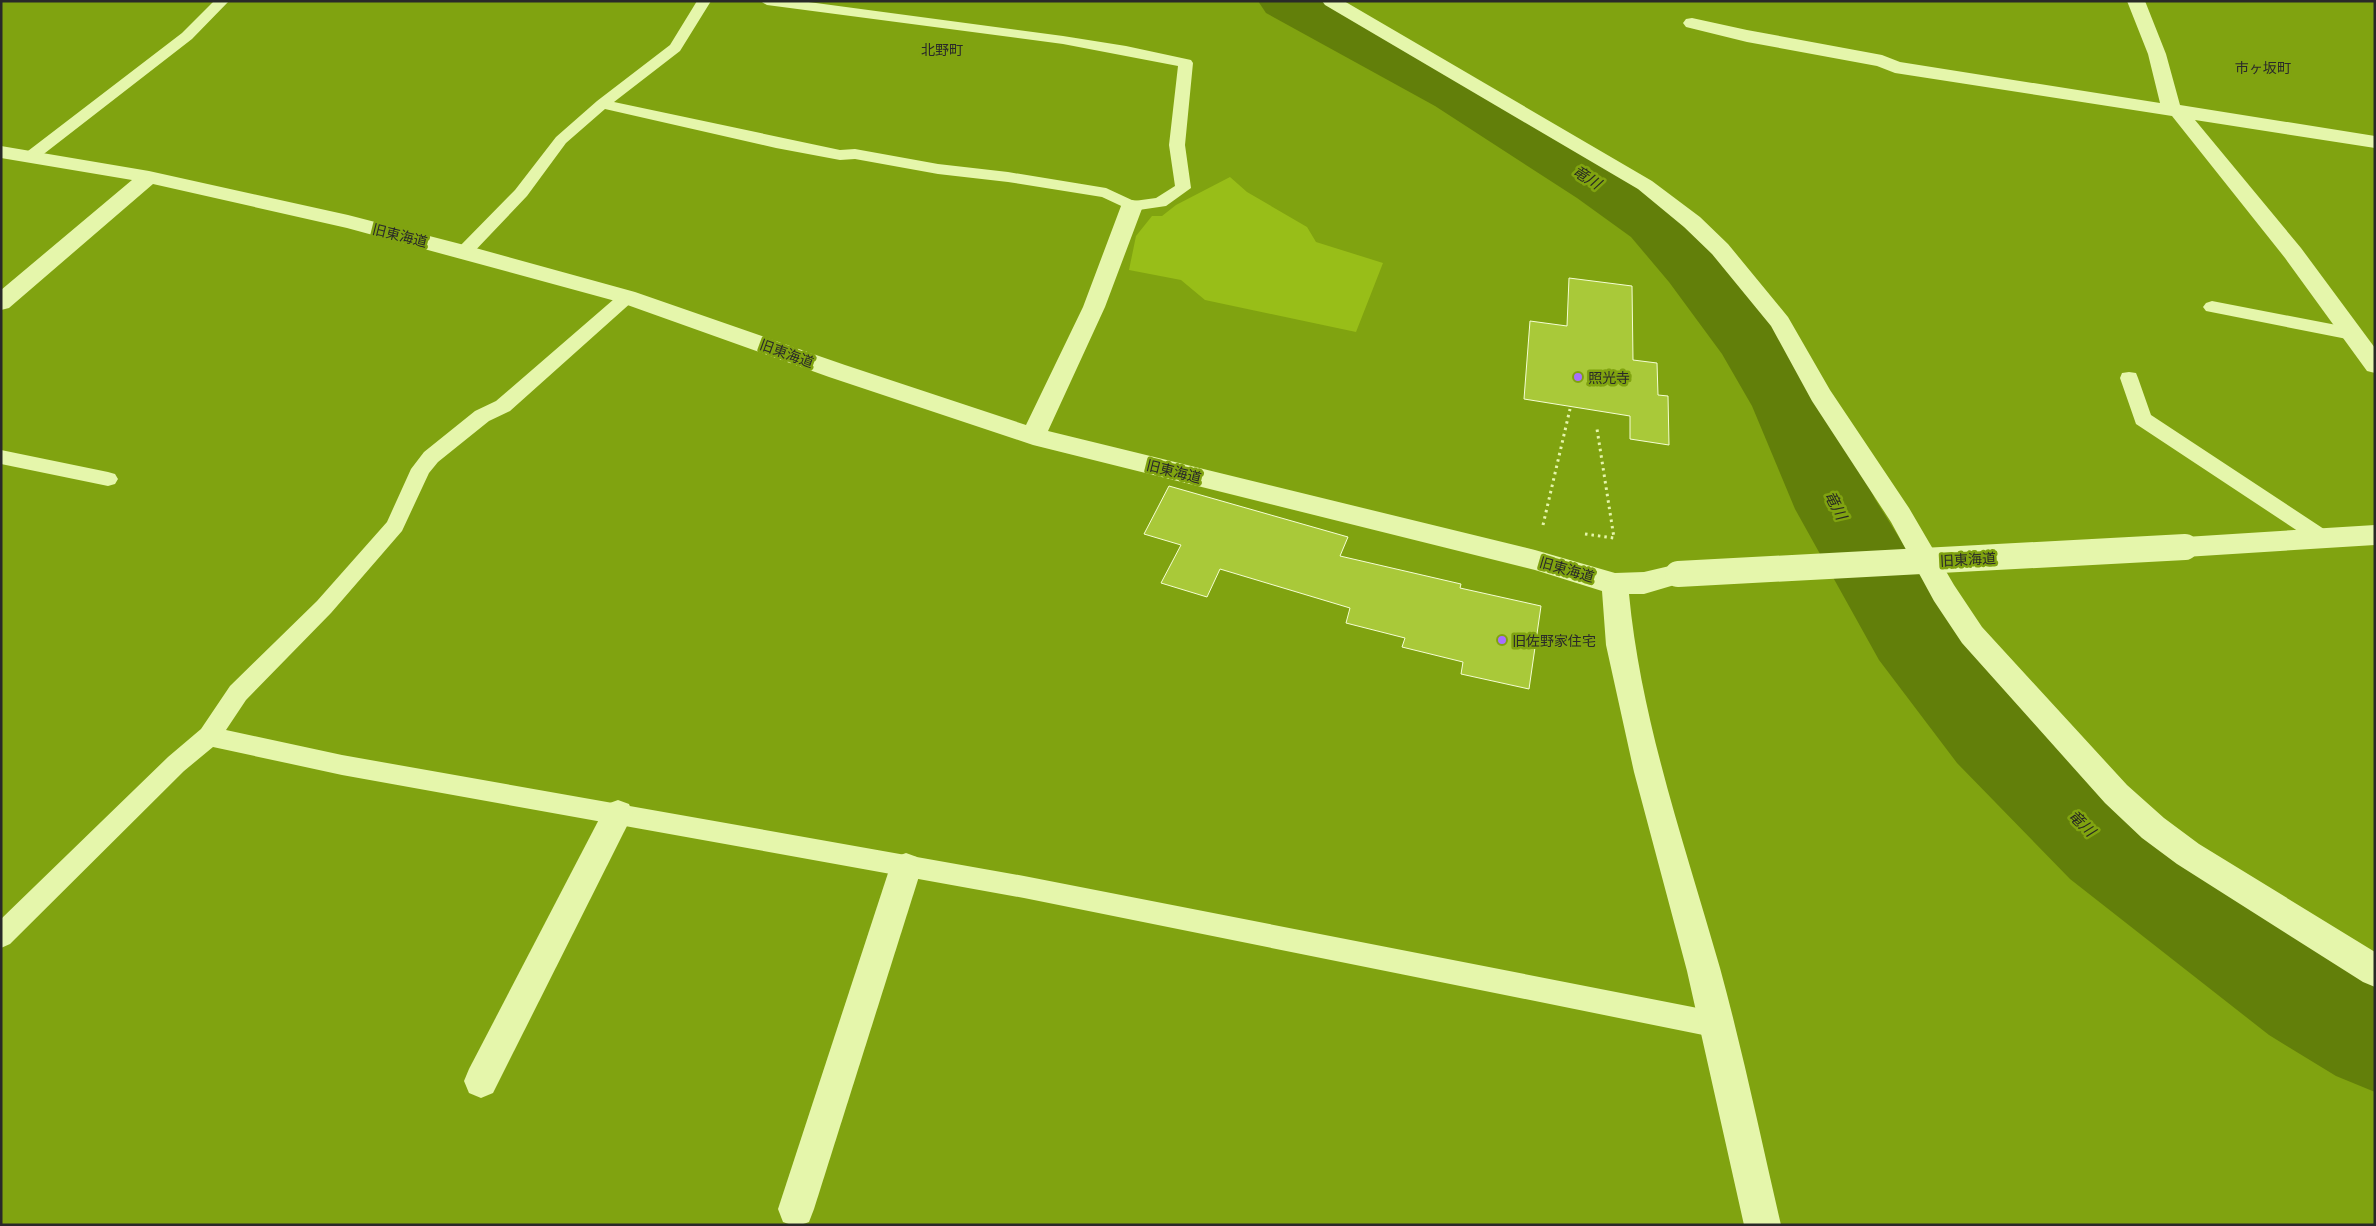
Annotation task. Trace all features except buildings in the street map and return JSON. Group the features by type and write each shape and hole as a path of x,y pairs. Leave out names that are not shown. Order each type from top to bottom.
{"street":[{"path":"1331,1 1645,185 1692,222 1720,249 1780,322 1821,395 1900,515 1944,593 1972,636 2116,794 2153,828 2188,854 2375,970"},
{"path":"2136,1 2157,54 2175,110 2293,253 2375,365"},
{"path":"1692,23 1747,36 1882,61 1895,67 2375,142"},
{"name":"旧東海道","path":"1,152 149,177 348,222 464,252 628,296 837,371 1033,436 1535,560 1615,584 1644,583 1678,574 2375,535"},
{"path":"1,303 149,177"},
{"path":"1033,436 1094,307 1132,206"},
{"path":"1615,584 1620,645 1645,752 1718,1026 1763,1225"},
{"path":"481,1081 618,814"},
{"path":"796,1209 906,867"}],"lane":[{"path":"30,157 187,36 222,1"},
{"path":"464,252 521,193 561,140 602,104 675,48 704,1"},
{"path":"602,104 776,143 840,155 855,154 938,169 1008,177 1106,193 1132,206 1160,202 1183,188 1177,145 1186,63 1126,50 1062,40 767,1"},
{"path":"1,936 176,764 210,736 238,693 324,607 395,526 422,470 431,457 482,416 503,406 628,296"},
{"path":"2212,307 2352,334"},
{"path":"2129,378 2143,419 2323,538"},
{"path":"1,457 108,478"},
{"path":"210,736 342,765 1024,888 1718,1026"}],"path":[{"path":"1535,560 1570,409"},
{"path":"1597,429 1614,538"}],"green space":[{"path":"1230,177 1247,192 1307,227 1316,242 1383,263 1356,332 1205,300 1181,280 1129,270 1136,236 1152,216 1162,216 1176,205"}],"waterway":[{"name":"竜川","path":"1287,1 1457,93 1601,183 1656,222 1695,266 1752,340 1792,406 1837,509 1911,634 1991,734 2106,846 2308,997 2375,1037"}],"place":[{"name":"照光寺","path":"1578,377"},
{"name":"旧佐野家住宅","path":"1502,640"}],"district":[{"name":"北野町","path":"942,49"},
{"name":"市ヶ坂町","path":"2263,67"}]}
